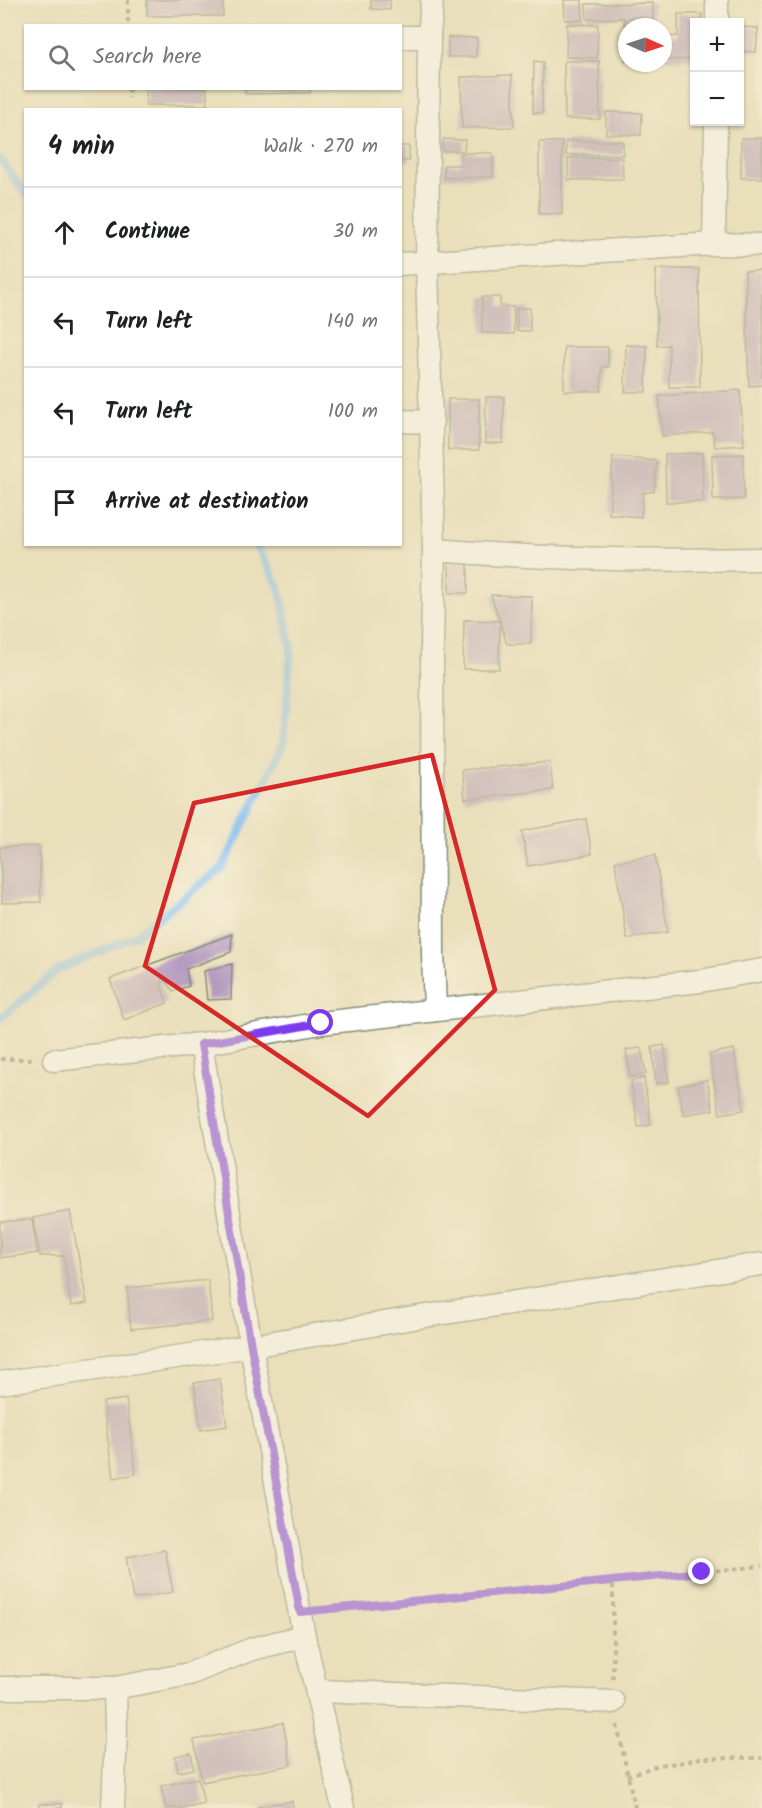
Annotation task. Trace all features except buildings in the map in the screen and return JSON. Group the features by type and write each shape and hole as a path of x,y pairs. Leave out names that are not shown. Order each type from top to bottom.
{"street":[{"path":"432,0 429,37 427,262 434,550 432,941 435,1010"},
{"path":"717,0 717,18"},
{"path":"402,37 429,37"},
{"path":"714,244 716,126"},
{"path":"402,264 714,244 762,245"},
{"path":"402,421 432,422"},
{"path":"434,550 550,558 660,561 762,559"},
{"path":"54,1060 201,1044 321,1023 700,981 762,970"},
{"path":"201,1044 251,1346 304,1636 343,1808"},
{"path":"0,1383 251,1346 762,1264"},
{"path":"0,1688 115,1688 189,1674 252,1649 304,1636"},
{"path":"113,1808 115,1688"},
{"path":"317,1691 613,1702"}],"path":[{"path":"128,0 128,24"},
{"path":"129,90 129,98"},
{"path":"300,1612 762,1566"},
{"path":"627,1776 659,1765 699,1758 762,1758"}],"highlighted area":[{"path":"432,755 495,990 368,1116 145,966 194,803"}],"waterway":[{"path":"0,159 24,191"},
{"path":"0,1019 58,970 135,936 222,868 283,745 291,647 279,586 256,546"}],"route":[{"path":"321,1023 201,1044 251,1346 300,1612 702,1572"}]}
